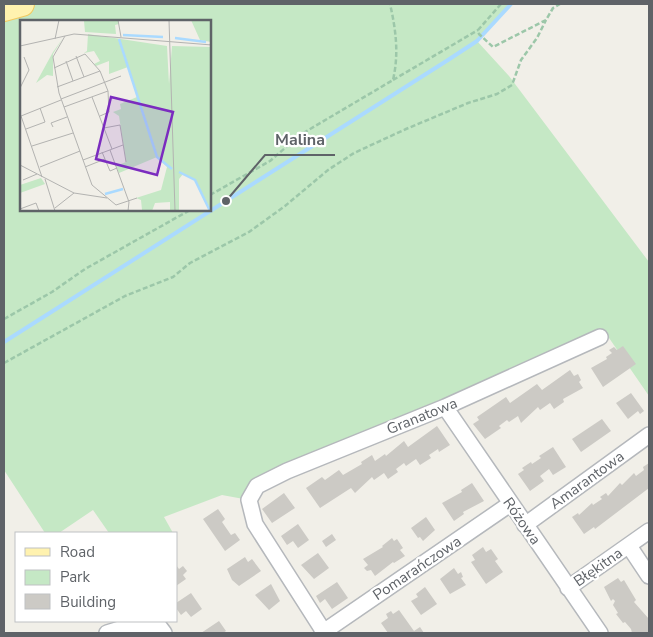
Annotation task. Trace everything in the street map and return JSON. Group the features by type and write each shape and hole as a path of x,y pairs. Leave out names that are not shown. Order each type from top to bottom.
{"main road":[{"path":"4,9 22,4"}],"street":[{"name":"Granatowa","path":"249,500 257,486 287,471 445,407 600,337"},
{"name":"Różowa","path":"445,407 600,633"},
{"name":"Amarantowa","path":"525,525 649,435"},
{"name":"Pomarańczowa","path":"249,500 255,524 323,633 510,504"},
{"name":"Błękitna","path":"568,588 649,531"},
{"name":"Błękitna","path":"629,546 649,576"},
{"path":"107,633 134,625 158,625 164,633"}],"path":[{"path":"390,4 397,55 393,80"},
{"path":"211,194 250,170 270,161 300,134 478,30 501,4"},
{"path":"4,363 124,296 142,291 173,277 190,263 249,232 286,206 328,170 354,153 406,128 497,94 512,85 521,60 537,38 555,4"},
{"path":"553,8 560,4"},
{"path":"478,30 483,38 494,47 546,20"},
{"path":"4,319 52,292 85,269 188,211"}],"green space":[{"path":"22,4 511,4 477,41 509,76 649,262 649,396 607,335 287,471 249,500 222,495 164,517 172,532 108,532 93,510 60,532 44,532 4,470 4,9"}],"building":[{"path":"623,346 636,364 603,387 591,368 607,359 606,357 612,353 609,350 614,347 617,350"},
{"path":"570,370 574,376 578,374 581,380 579,382 583,388 563,399 564,402 554,409 550,403 540,410 538,407 521,423 518,416 509,422 507,420 499,426 501,428 485,439 473,424 479,420 477,417 506,397 510,403 537,384 542,390"},
{"path":"631,393 644,411 640,414 638,411 628,419 616,403"},
{"path":"602,419 611,431 581,452 572,439"},
{"path":"437,426 450,445 439,452 438,449 429,455 431,458 420,465 416,459 406,466 404,463 396,469 398,472 388,479 384,473 374,480 372,477 355,493 351,488 320,508 306,488 322,477 325,480 339,470 343,475 362,464 361,462 372,455 375,461 385,454 386,456 404,441 408,447"},
{"path":"553,447 566,467 553,475 549,469 540,476 544,481 530,491 518,474 524,470 522,468 541,458 539,456"},
{"path":"649,463 649,488 595,529 594,527 584,534 572,517 578,513 579,515 592,503 593,505 602,499 600,497 606,493 608,496 620,483 622,485 634,473 636,476"},
{"path":"472,483 484,501 463,512 464,514 454,521 442,503 462,492 461,490"},
{"path":"284,493 295,508 272,523 262,509"},
{"path":"218,509 225,519 222,522 231,535 235,533 240,540 225,551 203,519"},
{"path":"426,517 435,530 423,541 420,537 418,538 411,528"},
{"path":"298,524 309,540 298,548 293,541 287,545 281,536"},
{"path":"332,534 336,540 326,547 322,541"},
{"path":"392,538 394,541 397,539 403,548 400,550 405,556 393,562 375,576 371,570 367,571 364,568 368,565 363,559 383,547"},
{"path":"483,547 486,552 491,549 498,559 495,561 503,572 486,584 471,562 475,560 472,555"},
{"path":"318,553 329,568 314,579 301,565"},
{"path":"245,557 248,562 252,559 261,571 239,586 232,580 227,569"},
{"path":"183,566 187,571 183,575 186,579 178,585 178,568 179,569"},
{"path":"454,568 458,574 461,572 463,577 461,578 466,585 450,594 440,579"},
{"path":"618,578 621,582 624,580 636,600 634,602 649,619 649,633 632,633 631,629 616,614 618,613 613,605 615,601 613,599 611,601 604,587"},
{"path":"337,582 348,598 332,609 325,599 320,603 316,596"},
{"path":"271,584 280,601 269,610 255,595"},
{"path":"425,587 437,604 421,615 411,601 418,597 416,594"},
{"path":"191,593 202,609 191,617 186,611 181,615 178,611 178,602"},
{"path":"399,610 414,631 420,627 424,633 388,633 381,623 388,618 386,614 391,611 393,614"},
{"path":"219,621 226,631 223,633 201,633"}],"waterway":[{"path":"211,211 477,41 511,4"},
{"path":"4,342 210,211"}],"place":[{"name":"Malina","path":"226,201"}]}
